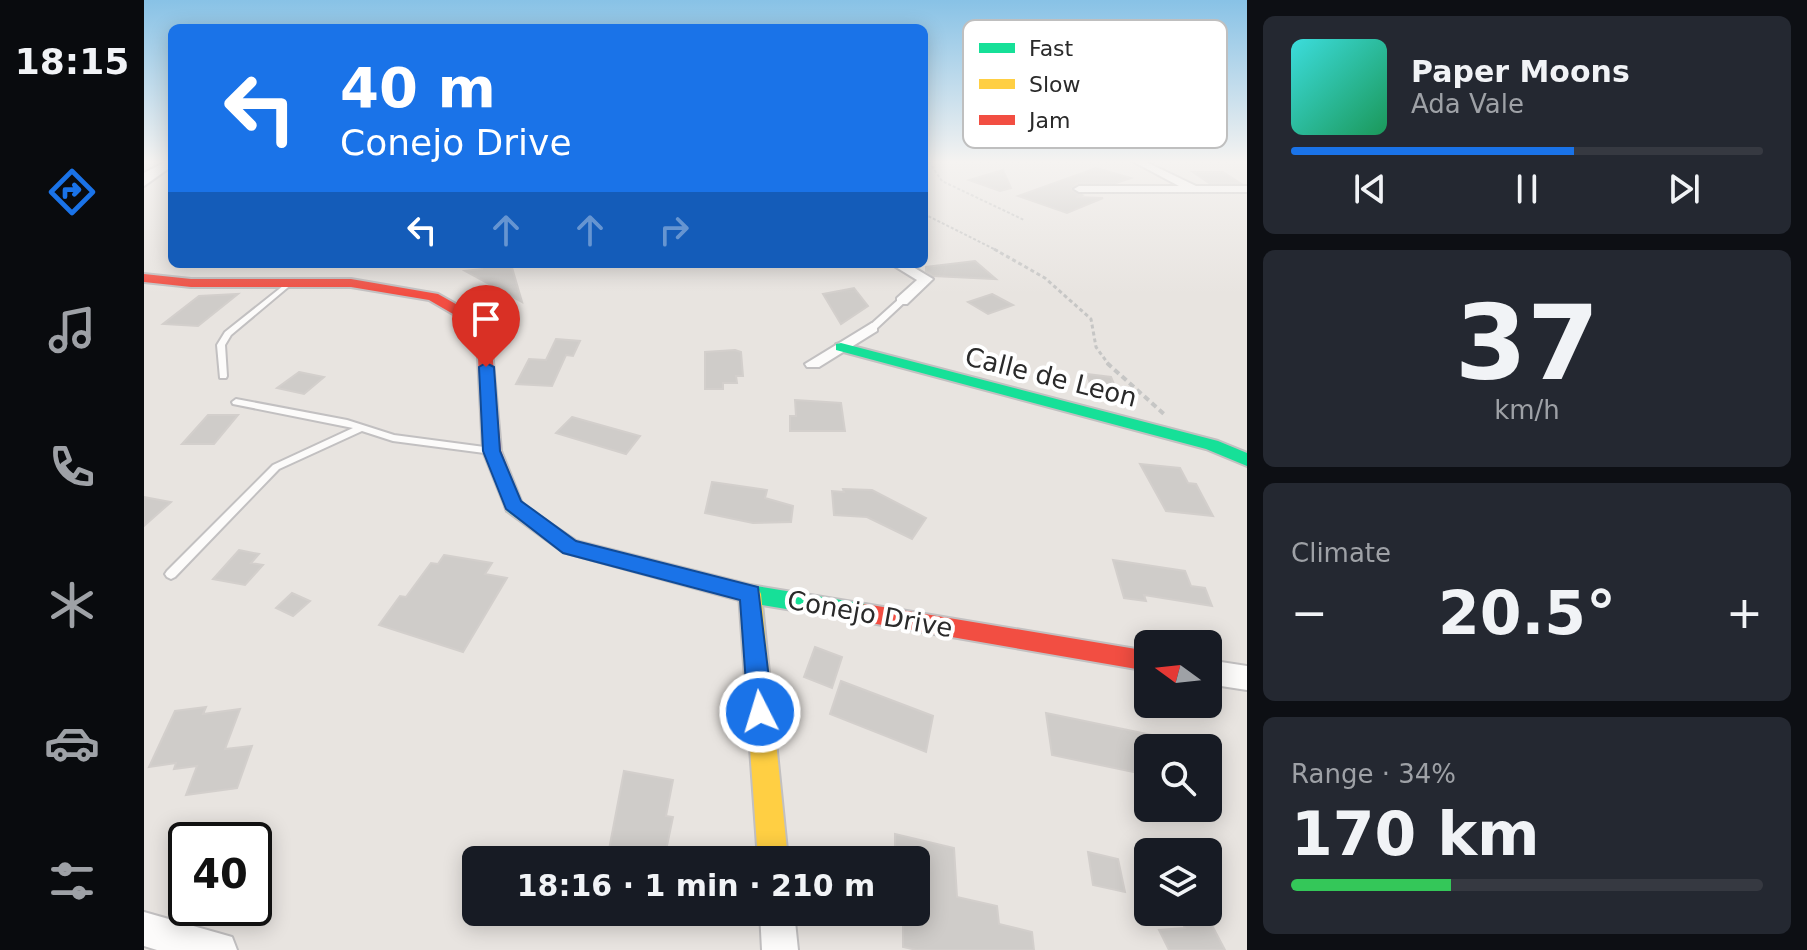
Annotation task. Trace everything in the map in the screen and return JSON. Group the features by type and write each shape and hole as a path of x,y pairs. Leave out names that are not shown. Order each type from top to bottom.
{"street":[{"path":"902,301 926,279 905,268"},
{"name":"Conejo Drive","path":"144,278 191,283 351,283 433,297 465,315 484,339 492,451 513,505 570,547 750,594 1134,659"},
{"path":"813,364 872,328"},
{"name":"Calle de Leon","path":"841,347 1212,445 1247,460"},
{"path":"750,594 772,846"},
{"path":"1222,674 1247,678"},
{"path":"778,926 780,950"},
{"path":"144,929 219,950"}],"lane":[{"path":"223,376 221,345 228,334 290,283"},
{"path":"872,328 902,301"},
{"path":"236,402 435,446 492,451"},
{"path":"171,574 276,467 361,428"}],"path":[{"path":"995,206 1024,220"},
{"path":"928,216 1045,278 1091,319 1089,334 1109,365 1166,415"}],"building":[{"path":"1048,206 1083,206 1067,213"},
{"path":"975,261 996,279 933,276 926,271 928,267"},
{"path":"512,268 522,302 465,271"},
{"path":"854,288 868,306 841,324 823,294"},
{"path":"238,294 198,326 163,324 199,296"},
{"path":"992,294 1013,305 988,314 968,302"},
{"path":"556,339 580,341 573,356 566,355 552,386 516,384 529,359 546,360"},
{"path":"705,352 741,352 743,376 736,376 737,383 723,383 723,389 705,389"},
{"path":"299,372 324,377 304,394 277,388"},
{"path":"1087,374 1111,377 1119,396 1093,393"},
{"path":"795,400 841,403 845,431 790,431 790,416 796,416"},
{"path":"208,415 238,415 214,444 182,444"},
{"path":"572,417 640,436 626,454 556,433"},
{"path":"1140,464 1180,468 1188,483 1196,484 1213,516 1166,511"},
{"path":"712,482 767,490 765,498 793,506 791,522 753,523 705,513"},
{"path":"843,489 872,490 926,518 912,539 867,517 834,515 832,491 844,492"},
{"path":"144,497 171,502 144,526"},
{"path":"239,550 259,554 251,563 263,565 245,585 213,579"},
{"path":"444,555 492,563 485,574 507,578 463,652 379,625 400,596 406,597 431,563 438,564"},
{"path":"1113,560 1185,571 1191,586 1205,588 1212,606 1144,595 1146,601 1124,598"},
{"path":"292,593 310,601 293,616 276,608"},
{"path":"815,647 842,657 832,688 804,677"},
{"path":"841,681 933,716 926,752 830,714"},
{"path":"206,707 203,714 240,709 225,749 252,746 237,788 186,795 197,766 174,769 176,763 149,767 175,711"},
{"path":"1046,713 1147,734 1134,734 1134,772 1052,755"},
{"path":"624,771 673,780 666,816 673,817 667,846 610,846"},
{"path":"895,834 954,848 957,897 997,906 999,924 1032,932 1034,950 917,950 903,947 903,926 930,926 930,846 895,846"},
{"path":"1088,852 1118,859 1125,892 1093,885"},
{"path":"1212,926 1225,950 1169,950 1159,930"}],"traffic: fast":[{"path":"841,347 1212,445 1247,460"},
{"path":"514,506 570,547 750,594 865,613"}],"traffic: slow":[{"path":"750,594 772,846"}],"traffic: jam":[{"path":"144,278 191,283 351,283 433,297 465,315 484,339 492,451 514,506"},
{"path":"865,613 1134,659"}],"route":[{"path":"486,367 492,451 513,505 570,547 750,594 760,712"}]}
